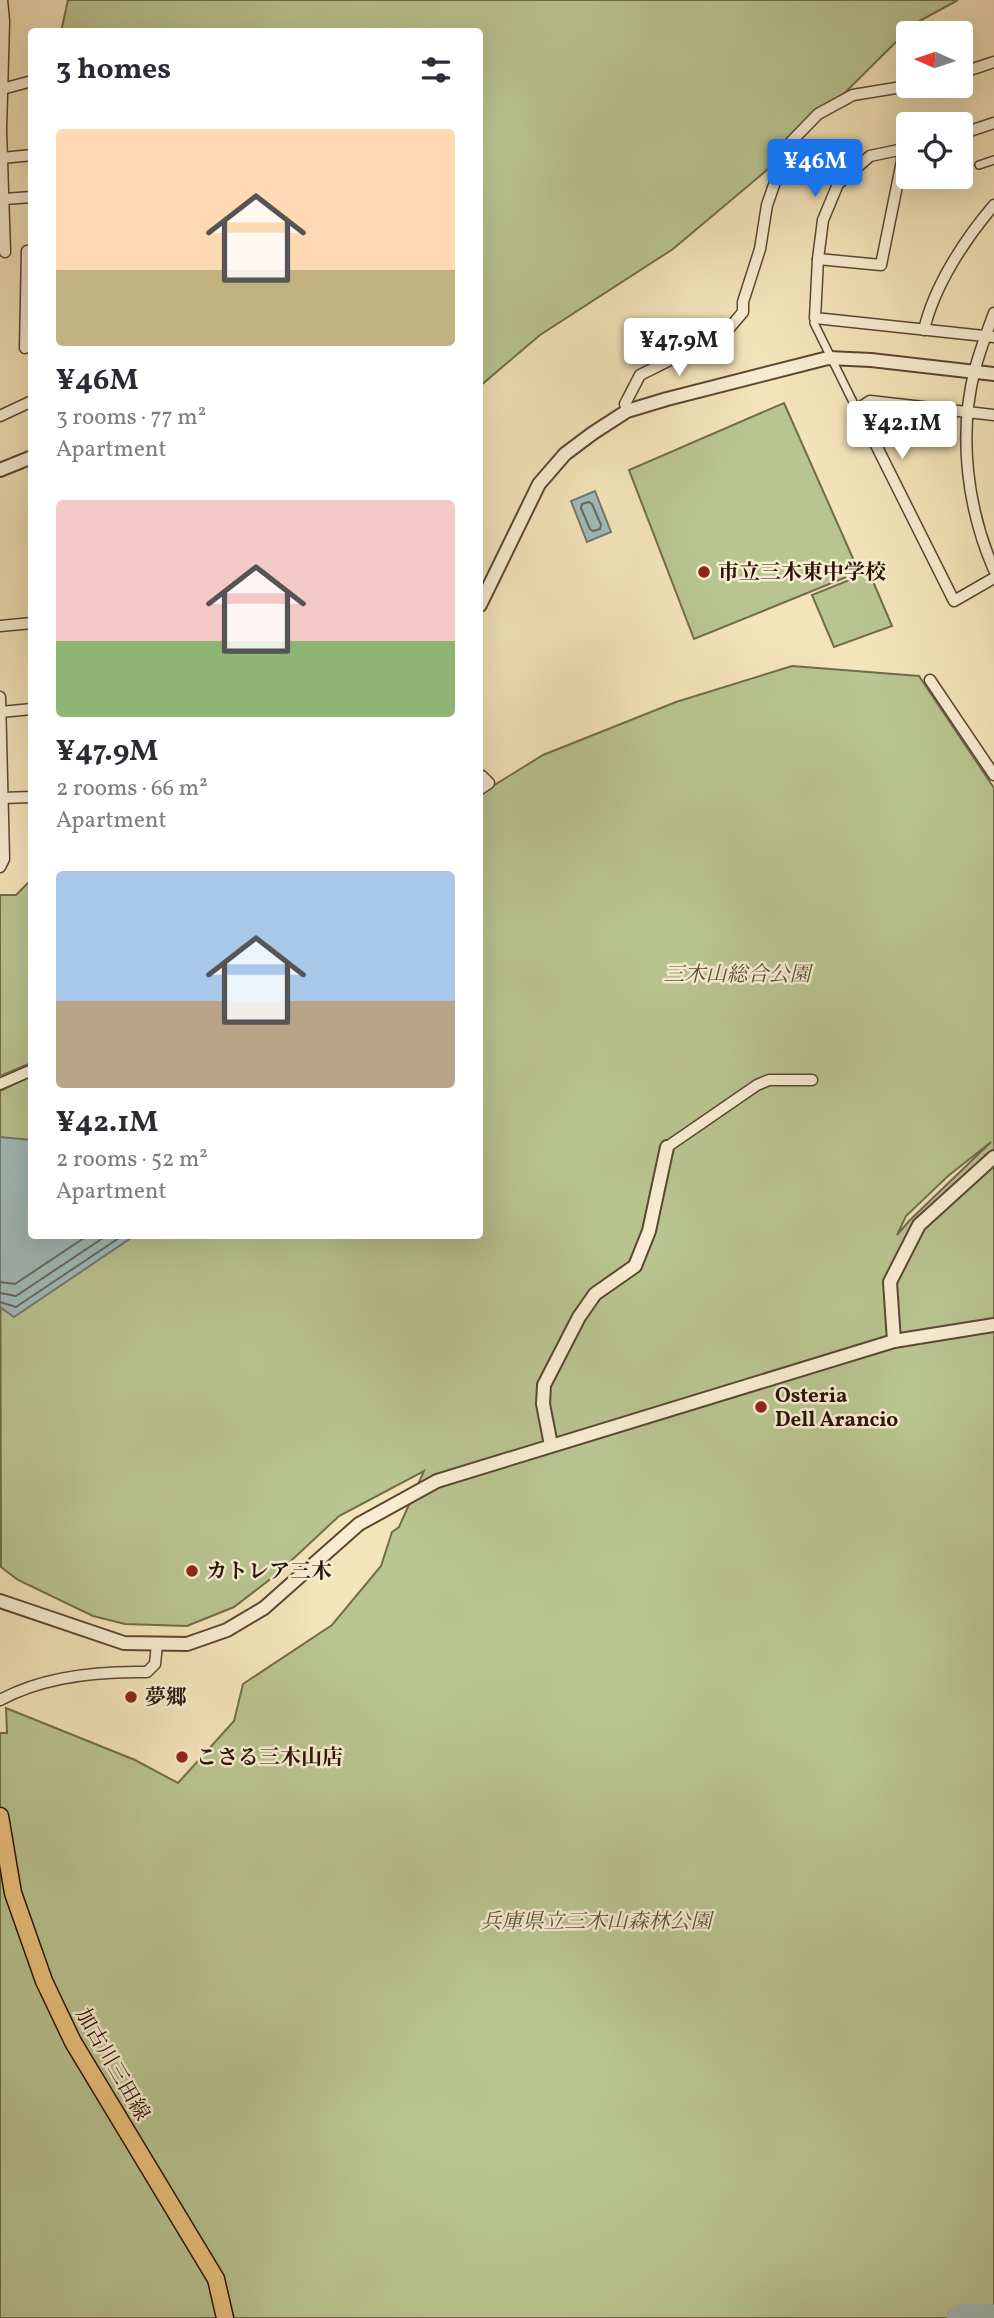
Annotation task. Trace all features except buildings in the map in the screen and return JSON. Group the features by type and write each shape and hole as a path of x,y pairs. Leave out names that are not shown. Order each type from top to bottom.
{"main road":[{"name":"加古川三田線","path":"0,1816 7,1896 44,1981 73,2042 216,2279 225,2318"}],"street":[{"path":"2,0 3,253 28,251"},
{"path":"973,69 994,62"},
{"path":"2,89 28,82"},
{"path":"627,411 625,404 640,375 726,332 743,312 743,302 760,249 767,205 788,145 817,114 853,95 896,88"},
{"path":"973,130 994,123"},
{"path":"896,151 870,156 838,184 823,220 814,323 954,601 994,578"},
{"path":"2,158 28,155"},
{"path":"979,165 994,160"},
{"path":"818,259 881,264 896,189"},
{"path":"3,206 28,198"},
{"path":"924,330 927,316 954,259 994,205"},
{"path":"27,346 28,298"},
{"path":"994,313 990,337 974,372 966,442 968,476 975,513 994,570"},
{"path":"815,318 990,337"},
{"path":"483,599 539,484 565,454 627,411 744,379 831,359 884,361 994,374"},
{"path":"858,409 870,401 994,415"},
{"path":"0,416 28,403"},
{"path":"0,470 28,459"},
{"path":"0,626 28,623"},
{"path":"929,680 994,775"},
{"path":"0,697 4,859 0,867"},
{"path":"0,712 28,709"},
{"path":"2,798 28,797"},
{"path":"0,1084 28,1072"},
{"path":"551,1445 543,1404 544,1385 579,1317 595,1294 635,1266 649,1231 667,1147 757,1085 769,1080 812,1080"},
{"path":"894,1341 890,1282 919,1225 994,1157"},
{"path":"0,1601 124,1643 187,1644 227,1630 264,1608 359,1524 437,1481 894,1341 994,1325"},
{"path":"0,1700 30,1685 110,1672 147,1672 155,1664 157,1644"}],"green space":[{"path":"68,0 958,0 920,21 896,21 896,42 767,170 673,249 540,335 483,383 483,28 62,28"},
{"path":"784,403 859,572 694,639 629,470"},
{"path":"869,572 892,626 834,647 812,595"},
{"path":"792,666 919,676 994,788 994,2318 0,2318 0,1733 7,1733 6,1708 135,1760 178,1783 234,1721 243,1684 332,1625 381,1566 392,1532 399,1527 424,1471 339,1516 277,1574 234,1607 187,1626 125,1624 93,1616 18,1580 1,1567 0,1091 28,1077 28,1239 483,1239 483,792 543,755 676,702","holes":["991,1142 897,1235 906,1216 948,1176"]},
{"path":"28,883 28,1064 0,1076 0,895 16,895"}],"water":[{"path":"595,491 611,532 587,542 571,501"},
{"path":"0,1137 28,1140 28,1239 130,1239 14,1317 0,1307"}],"waterway":[{"path":"957,2318 961,2315 994,2315"}],"place":[{"name":"市立三木東中学校","path":"704,572"},
{"name":"Osteria Dell Arancio","path":"761,1407"},
{"name":"カトレア三木","path":"192,1571"},
{"name":"夢郷","path":"131,1697"},
{"name":"こさる三木山店","path":"182,1757"}],"park label":[{"name":"三木山総合公園","path":"737,974"},
{"name":"兵庫県立三木山森林公園","path":"596,1921"}]}
